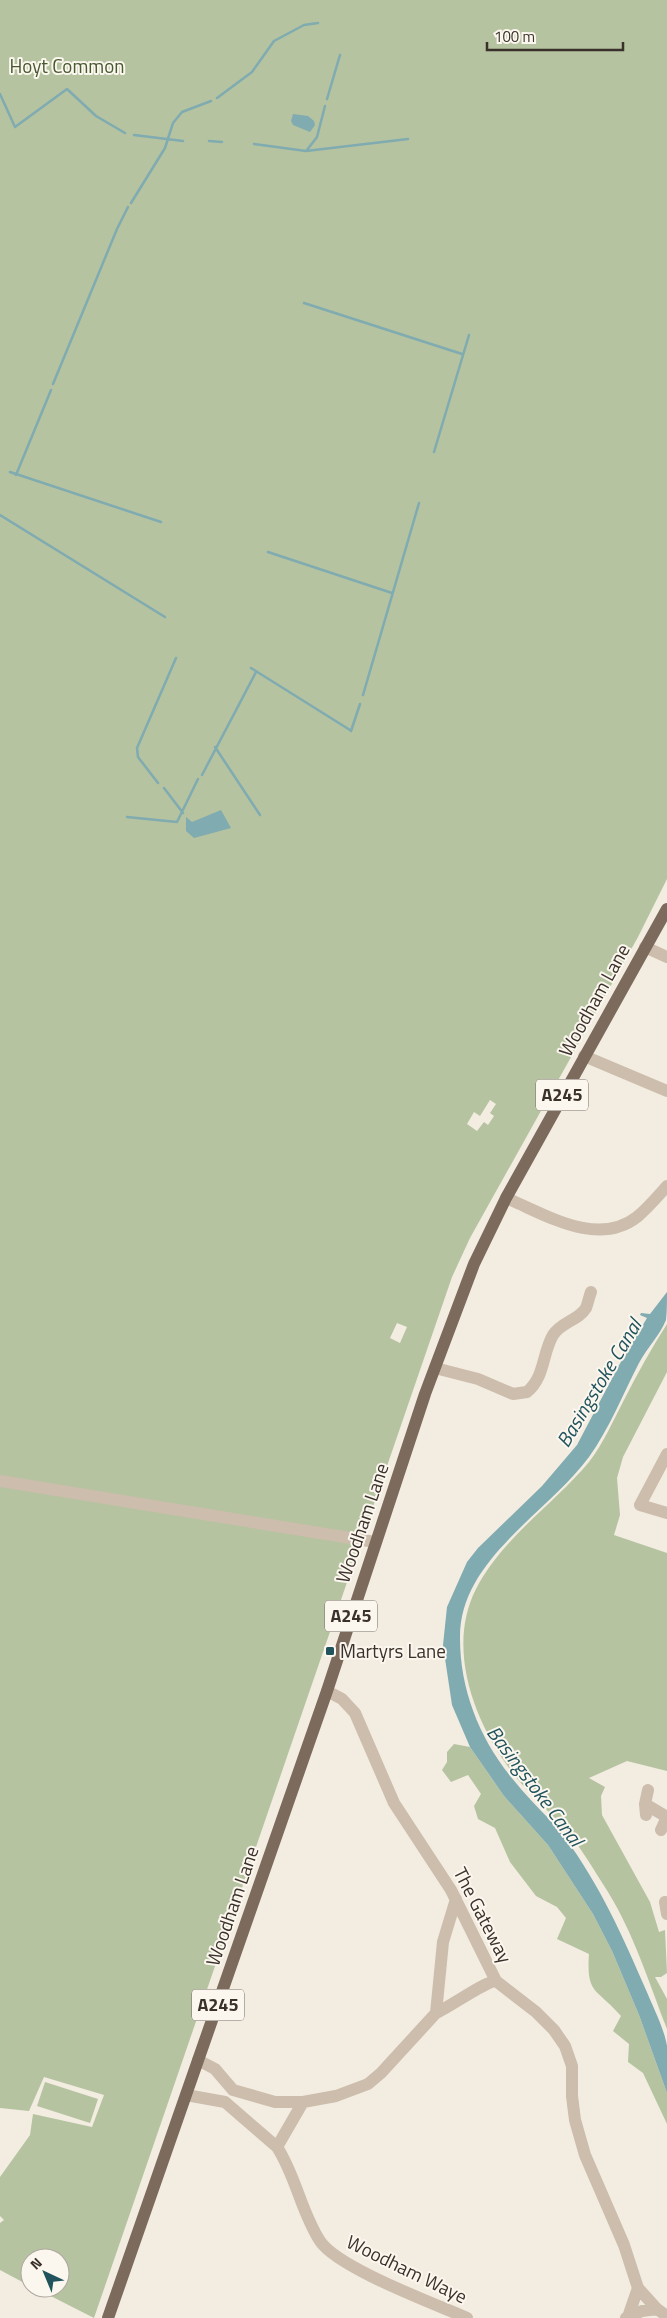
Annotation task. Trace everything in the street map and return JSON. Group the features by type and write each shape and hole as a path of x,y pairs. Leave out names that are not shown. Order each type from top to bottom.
{"main road":[{"name":"Woodham Lane","path":"108,2318 326,1691 379,1529 435,1368 474,1264 506,1198 667,909"}],"street":[{"path":"645,947 667,957"},
{"path":"584,1056 667,1090"},
{"path":"506,1198 577,1227 602,1230 622,1225 638,1216 667,1186"},
{"path":"435,1368 478,1379 513,1394 527,1392 538,1378 548,1343 554,1332 564,1322 581,1313 586,1308 591,1292"},
{"path":"667,1454 640,1505 667,1513"},
{"path":"0,1482 375,1542"},
{"path":"348,1539 379,1529"},
{"name":"The Gateway","path":"326,1691 342,1699 355,1713 394,1803 433,1860 456,1899 496,1981 536,2012 554,2030 567,2048 572,2066 572,2105 579,2137 624,2245 638,2288 662,2312"},
{"path":"648,1790 645,1809 667,1817 661,1830"},
{"path":"436,2013 443,1942 456,1899"},
{"path":"198,2060 215,2068 231,2088 275,2102 303,2102 336,2096 368,2084 384,2070 436,2013 456,2004 487,1982 496,1981"},
{"path":"186,2095 225,2102 231,2088"},
{"name":"Woodham Waye","path":"225,2102 277,2147 291,2174 314,2230 328,2251 365,2273 467,2318"},
{"path":"277,2147 303,2102"},
{"path":"627,2317 638,2288"},
{"path":"627,2317 642,2311 662,2312"}],"green space":[{"name":"Hoyt Common","path":"0,0 667,0 667,879 638,937 470,1238 452,1277 94,2318 55,2298 70,2298 70,2248 20,2248 20,2281 0,2270 0,2223 4,2220 0,2216 0,2177 30,2135 33,2114 92,2127 104,2095 44,2077 29,2111 0,2108","holes":["490,1100 496,1104 490,1113 494,1116 488,1125 484,1122 477,1131 467,1124 474,1112 480,1116","397,1323 407,1327 400,1343 390,1338"]},
{"path":"667,1324 667,1372 623,1457 617,1478 620,1515 614,1535 667,1553 667,1771 627,1761 589,1778 605,1787 601,1796 602,1815 650,1902 659,1932 665,1930 667,1973 661,1977 655,1977 667,1999 667,2029 626,1925 608,1892 571,1836 512,1772 486,1731 468,1684 464,1660 464,1635 467,1612 476,1589 487,1571 514,1538 589,1462"},
{"path":"454,1744 470,1747 504,1796 548,1845 593,1914 612,1951 639,2015 667,2093 667,2124 643,2073 628,2062 629,2044 613,2031 621,2016 591,1984 589,1977 589,1954 557,1939 566,1918 557,1907 536,1896 510,1862 495,1828 478,1819 474,1806 481,1794 468,1775 451,1782 442,1770 447,1762 447,1752"},
{"path":"45,2082 98,2099 90,2123 37,2106"}],"water":[{"path":"293,114 308,116 314,121 315,125 310,132 293,125 291,121"},
{"path":"221,810 231,828 194,838 186,831 186,817 192,822"},
{"name":"Basingstoke Canal","path":"667,1292 666,1320 639,1363 596,1446 571,1478 489,1561 474,1585 464,1610 460,1638 461,1658 468,1697 492,1751 522,1790 559,1831 578,1856 600,1893 629,1950 666,2039 667,2093 639,2015 612,1951 593,1914 548,1845 504,1796 470,1747 452,1705 443,1645 447,1607 467,1562 478,1548 542,1486 577,1445 618,1367 647,1318 640,1315 641,1313 650,1314"}],"waterway":[{"path":"217,98 252,72 274,41 304,25 318,23"},
{"path":"327,99 340,55"},
{"path":"0,94 15,127 67,89 96,116 125,133"},
{"path":"131,203 165,148 173,123 182,112 211,101"},
{"path":"307,150 317,137 325,106"},
{"path":"134,135 183,141"},
{"path":"254,144 306,151 408,139"},
{"path":"209,141 222,142"},
{"path":"53,384 117,229 128,207"},
{"path":"304,303 462,354"},
{"path":"434,452 469,335"},
{"path":"16,475 51,390"},
{"path":"10,472 161,522"},
{"path":"363,695 419,503"},
{"path":"0,515 165,617"},
{"path":"268,552 392,593"},
{"path":"158,783 138,757 137,748 176,658"},
{"path":"251,668 350,730"},
{"path":"202,775 256,672"},
{"path":"351,731 360,704"},
{"path":"215,747 260,815"},
{"path":"127,817 177,822 198,779"},
{"path":"164,788 183,813"}],"place":[{"name":"Martyrs Lane","path":"330,1651"}]}
